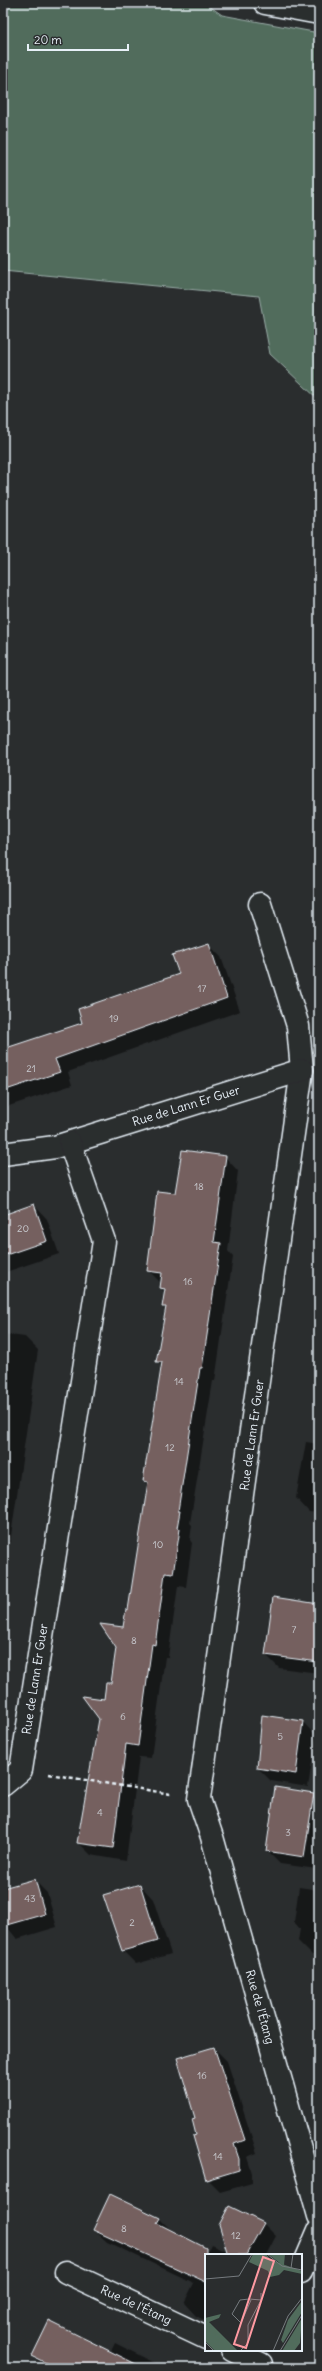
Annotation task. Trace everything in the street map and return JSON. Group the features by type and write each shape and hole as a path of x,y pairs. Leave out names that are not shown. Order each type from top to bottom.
{"street":[{"path":"266,3 319,13"},
{"name":"Rue de Lann Er Guer","path":"199,1799 302,1070 298,1026 260,904"},
{"name":"Rue de Lann Er Guer","path":"3,1154 56,1147 302,1070"},
{"name":"Rue de Lann Er Guer","path":"21,1770 104,1241 70,1143"},
{"path":"3,1785 21,1770"},
{"name":"Rue de l'Étang","path":"199,1799 214,1844 319,2216"},
{"path":"302,2270 319,2230"},
{"name":"Rue de l'Étang","path":"66,2272 205,2338"},
{"path":"235,2351 263,2361"}],"path":[{"path":"21,1770 199,1799"}],"green space":[{"path":"3,3 205,3 222,15 319,33 319,400 270,354 259,296 3,271"}],"building":[{"path":"209,943 227,998 55,1059 60,1072 3,1091 3,1049 82,1023 78,1009 179,974 172,955"},
{"path":"182,1150 226,1156 214,1242 221,1243 178,1511 180,1511 177,1528 180,1529 173,1574 165,1573 155,1645 152,1644 138,1746 126,1744 113,1848 77,1843 99,1719 82,1696 104,1699 106,1683 111,1683 116,1648 100,1624 123,1627 126,1609 128,1610 148,1482 143,1481 162,1362 156,1362 166,1307 162,1307 165,1289 160,1288 162,1273 147,1271 157,1191 175,1193"},
{"path":"34,1204 47,1241 3,1256 3,1215"},
{"path":"273,1597 319,1604 319,1662 265,1655"},
{"path":"262,1715 303,1721 296,1774 257,1768"},
{"path":"275,1787 314,1793 304,1857 266,1851"},
{"path":"35,1879 45,1914 3,1926 3,1888"},
{"path":"140,1884 158,1941 122,1951 103,1895"},
{"path":"214,2047 245,2140 234,2144 239,2159 239,2170 206,2180 193,2136 196,2135 192,2119 195,2118 177,2058"},
{"path":"110,2194 160,2218 157,2223 206,2248 205,2282 93,2230"},
{"path":"229,2206 264,2223 247,2254 228,2254 219,2225"},
{"path":"49,2321 144,2368 56,2368 32,2356"}]}
